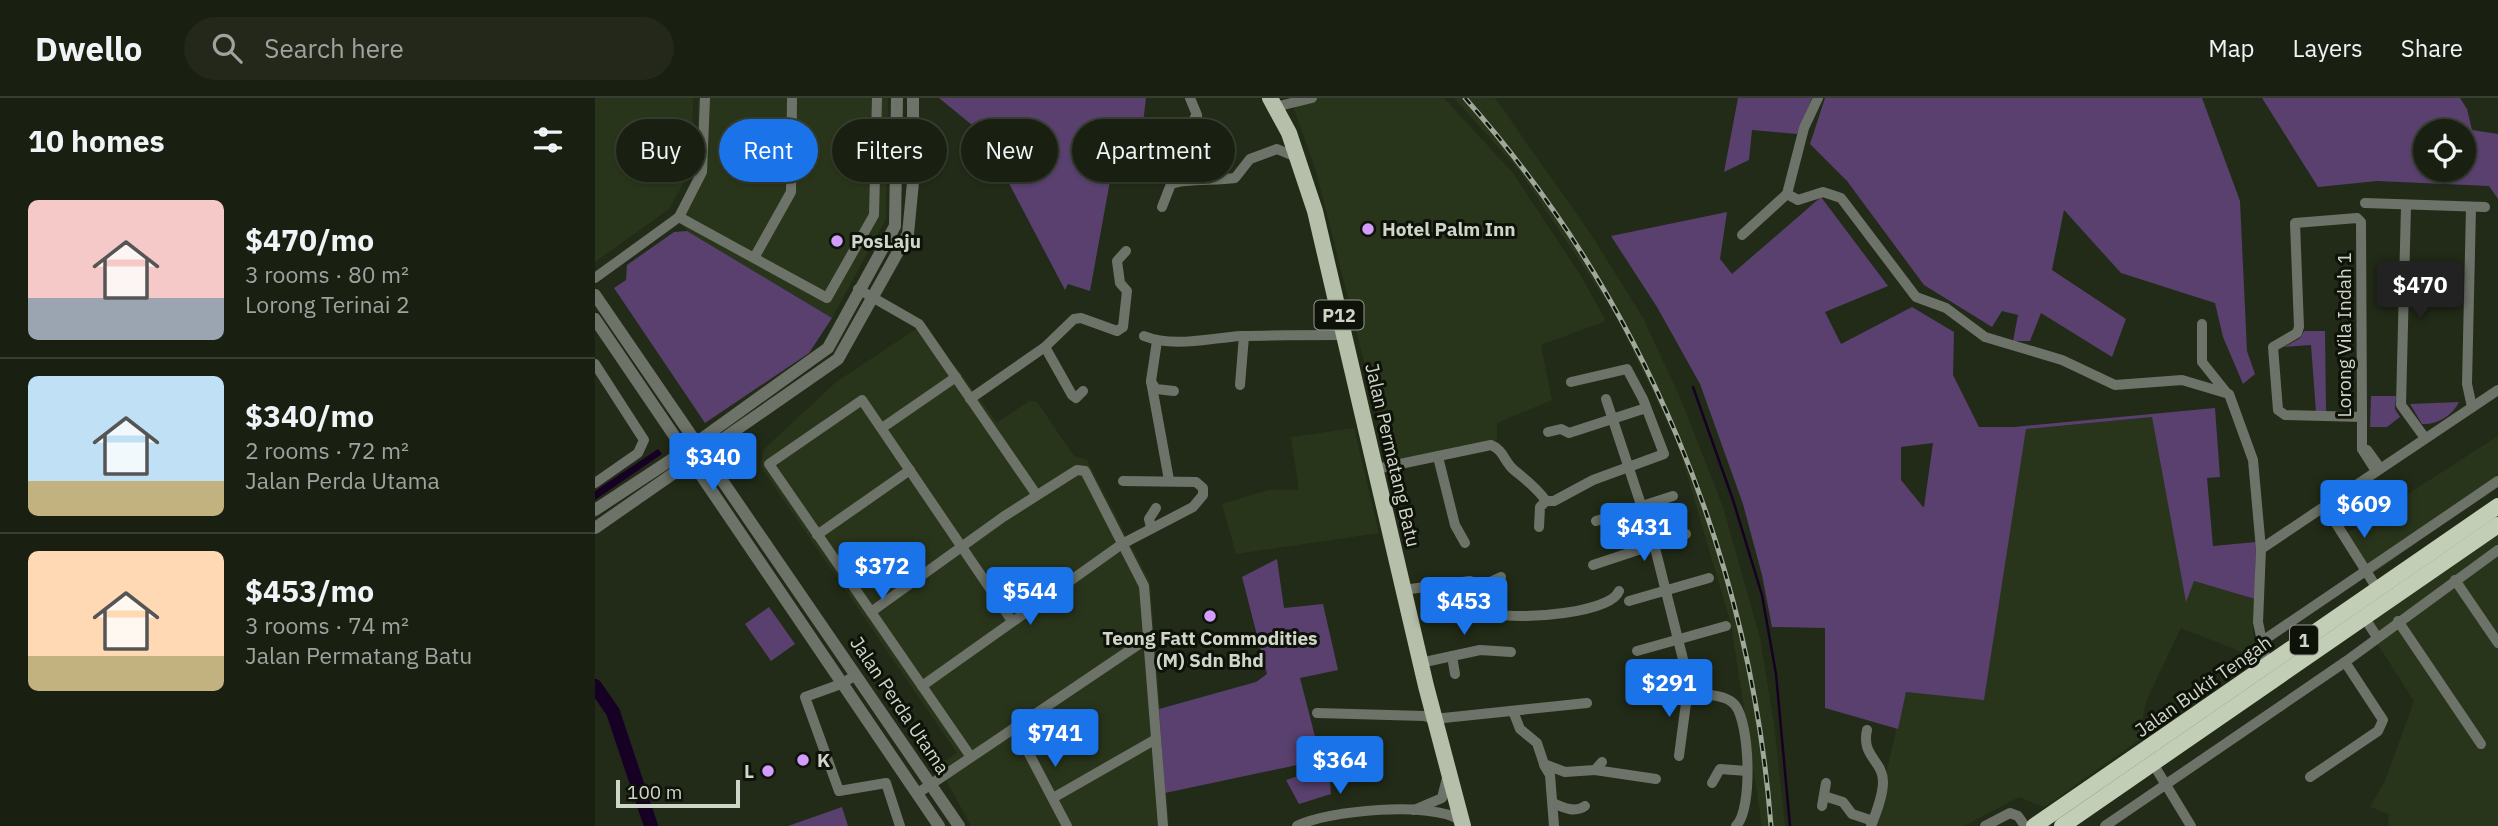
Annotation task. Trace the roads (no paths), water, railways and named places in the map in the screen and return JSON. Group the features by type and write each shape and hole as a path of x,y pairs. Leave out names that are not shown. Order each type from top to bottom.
{"highway":[{"name":"Jalan Bukit Tengah","path":"2034,826 2498,506"},
{"name":"Jalan Bukit Tengah","path":"2061,826 2364,617 2496,530"}],"main road":[{"name":"Jalan Permatang Batu","path":"1272,102 1299,159 1315,211 1420,663 1447,775 1462,823"}],"street":[{"path":"595,278 679,217 702,172 705,98"},
{"path":"754,258 791,192 792,98"},
{"path":"679,217 827,298 874,215 877,98"},
{"path":"595,528 694,461 702,447 818,358 835,336 858,289 895,226 897,98"},
{"path":"595,510 686,450 702,447 838,359 908,234 912,204 913,98"},
{"path":"1190,98 1196,119"},
{"path":"1272,102 1312,98"},
{"path":"1742,235 1787,194 1804,128 1818,98"},
{"path":"1162,206 1171,184 1181,180 1201,182 1234,177 1250,159 1277,149 1289,152 1299,159"},
{"path":"1787,194 1798,200 1823,192 1841,198 1916,297 1946,308 1985,337 2062,360 2115,385 2182,380 2227,393"},
{"path":"897,202 912,204"},
{"path":"2365,203 2485,206"},
{"path":"2406,206 2401,405 2421,441"},
{"path":"2471,206 2467,384 2472,407"},
{"name":"Lorong Vila Indah 1","path":"2362,417 2280,414 2273,347 2297,332 2299,327 2295,223 2357,218 2361,222 2362,417 2362,449 2378,470"},
{"path":"970,399 1045,347 1074,319 1081,318 1117,331 1123,327 1127,291 1121,283 1117,261 1126,251"},
{"path":"858,289 919,324 1036,494"},
{"name":"Jalan Perda Utama","path":"595,295 702,447 958,826"},
{"name":"Jalan Perda Utama","path":"595,319 694,461 841,684 939,826"},
{"path":"2202,324 2202,362 2227,393 2252,454 2261,549 2258,622 2267,666"},
{"path":"1144,336 1157,341 1244,336 1344,335"},
{"path":"1240,385 1244,336"},
{"path":"1157,341 1151,381 1169,480"},
{"path":"1045,347 1072,395 1076,398 1083,391"},
{"path":"595,364 644,440 638,453 595,483"},
{"path":"1539,527 1540,507 1546,501 1664,454 1627,369 1571,382"},
{"path":"881,428 956,377"},
{"path":"1151,381 1156,389 1174,391"},
{"path":"2261,549 2498,390"},
{"path":"1606,399 1654,544 1692,695"},
{"path":"971,757 769,464 862,400 1012,621"},
{"path":"1548,432 1561,429 1569,433 1646,408"},
{"path":"1376,470 1491,445 1499,448 1511,468 1532,482 1546,501"},
{"path":"1438,457 1455,525 1465,543"},
{"path":"817,534 910,470"},
{"path":"871,612 1036,494 1077,470 1085,471 1144,586 1163,826"},
{"path":"922,686 1122,544 1193,507 1203,495 1203,488 1196,482 1123,481"},
{"path":"2260,642 2498,481"},
{"path":"1596,521 1672,496"},
{"path":"2325,506 2378,590"},
{"path":"1151,527 1149,519 1156,508"},
{"path":"1593,565 1686,534"},
{"path":"2105,826 2345,662 2498,550"},
{"path":"1479,587 1501,577"},
{"path":"1629,601 1709,578"},
{"path":"2455,580 2498,643"},
{"path":"1403,590 1470,581 1479,587 1488,606 1497,614 1526,616 1561,614 1600,605 1614,600 1619,591"},
{"path":"2364,617 2377,637"},
{"path":"2398,621 2481,744"},
{"path":"1637,651 1725,626"},
{"path":"918,793 1148,638"},
{"path":"1420,663 1480,650 1511,652"},
{"path":"1452,656 1455,674"},
{"path":"2310,776 2378,731 2383,720 2345,662"},
{"path":"856,675 841,684 805,697 837,788 842,792 886,783 900,826"},
{"path":"1679,756 1686,703 1692,695"},
{"path":"1666,699 1692,695 1718,696 1735,705 1741,718 1747,771 1746,806 1743,819 1735,826"},
{"path":"1317,713 1350,712 1434,719 1587,703"},
{"path":"1513,711 1520,729 1537,743 1550,775 1554,826"},
{"path":"1015,727 1067,826"},
{"path":"1826,783 1823,801 1843,802 1852,814 1872,823 1883,781 1879,768 1864,743 1867,730"},
{"path":"1053,799 1156,739"},
{"path":"2152,762 2191,826"},
{"path":"1544,764 1565,772 1599,766 1656,779"},
{"path":"1712,783 1720,769 1747,771"},
{"path":"1414,810 1442,798 1447,775"},
{"path":"1553,803 1568,809 1579,810 1585,806"},
{"path":"1297,826 1342,811 1446,812 1462,823"},
{"path":"1985,826 2010,813 2018,816 2025,826"}],"waterway":[{"path":"1693,387 1733,500 1762,595 1776,674 1790,826"},
{"path":"595,686 613,712 651,826"}],"railway":[{"path":"1465,98 1529,176 1585,259 1635,346 1677,437 1712,531 1739,627 1759,726 1771,826"}],"place":[{"name":"Hotel Palm Inn","path":"1368,229"},
{"name":"PosLaju","path":"837,241"},
{"name":"Teong Fatt Commodities (M) Sdn Bhd","path":"1210,616"},
{"name":"K","path":"803,760"},
{"name":"L","path":"768,771"}]}
